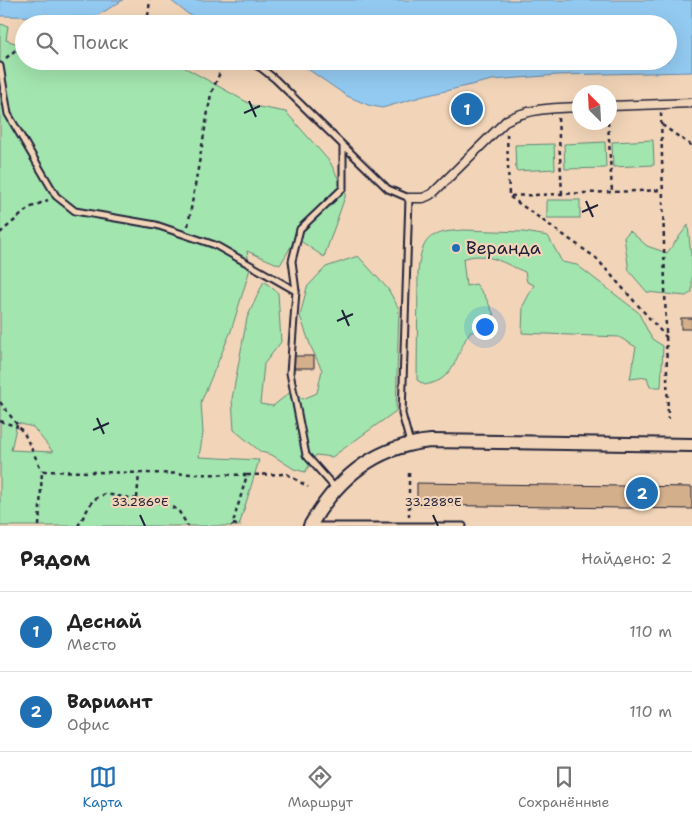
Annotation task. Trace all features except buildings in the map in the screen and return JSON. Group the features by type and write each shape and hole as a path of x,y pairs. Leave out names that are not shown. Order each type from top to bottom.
{"street":[{"path":"617,106 692,103"},
{"path":"409,198 423,198 432,194 507,120 520,113 537,109 572,107"},
{"path":"312,526 321,506 351,474 370,460 389,450 410,443 431,441 692,445"}],"lane":[{"path":"0,64 8,114 56,196 75,210 156,225 216,245 296,291"},
{"path":"264,70 388,189 409,198 402,414 410,443"},
{"path":"336,489 306,455 290,373 296,291 292,261 300,230 343,188 342,147"},
{"path":"312,526 463,526"}],"path":[{"path":"148,15 150,0"},
{"path":"0,64 15,52"},
{"path":"186,235 211,94 220,70"},
{"path":"661,104 668,419"},
{"path":"558,108 562,194"},
{"path":"507,120 509,196"},
{"path":"662,125 692,146"},
{"path":"608,130 612,192"},
{"path":"509,196 663,190"},
{"path":"0,233 29,208 56,196"},
{"path":"509,196 596,258 667,338"},
{"path":"0,402 25,435 42,471 39,526"},
{"path":"0,421 19,427"},
{"path":"42,471 247,476 287,474 308,487"},
{"path":"409,471 409,526"},
{"path":"137,498 139,473"},
{"path":"241,526 232,525 247,476"},
{"path":"78,526 93,500 105,494 163,502 178,510 188,526"}],"green space":[{"path":"0,24 8,26 6,40 15,43 15,70 189,70 254,106 286,112 330,162 346,194 324,257 296,238 280,265 247,251 250,269 231,331 201,402 203,433 199,457 259,460 239,526 0,526","holes":["17,423 33,427 53,452 11,450"]},
{"path":"653,140 654,165 613,167 612,142"},
{"path":"605,142 606,168 565,169 564,144"},
{"path":"554,144 555,169 516,171 515,145"},
{"path":"547,200 580,200 580,218 547,218"},
{"path":"688,225 692,256 692,292 686,296 647,292 629,271 624,237 630,231 647,246 667,253"},
{"path":"463,230 524,232 548,236 562,262 577,265 638,312 652,339 663,346 661,387 650,387 647,377 630,379 636,347 619,337 522,333 523,306 534,285 527,282 525,272 495,259 479,256 463,259 466,286 476,284 485,296 494,315 485,331 470,332 454,364 446,375 440,380 425,385 417,380 418,274 422,252 427,241 435,235"},
{"path":"358,256 388,289 399,309 396,411 332,457 316,455 305,472 294,469 272,455 261,452 234,430 232,399 247,318 264,281 278,293 281,342 264,364 260,404 273,406 293,390 303,399 317,393 322,370 311,347 300,316 307,287 326,267"}],"water":[{"path":"0,0 123,0 98,15 0,16"},
{"path":"170,0 692,0 692,72 558,75 492,80 382,108 368,105 347,96 309,70 677,70 677,15 188,14"}],"place":[{"name":"Деснай","path":"467,109"},
{"name":"Веранда","path":"456,248"},
{"name":"Вариант","path":"642,493"}]}
